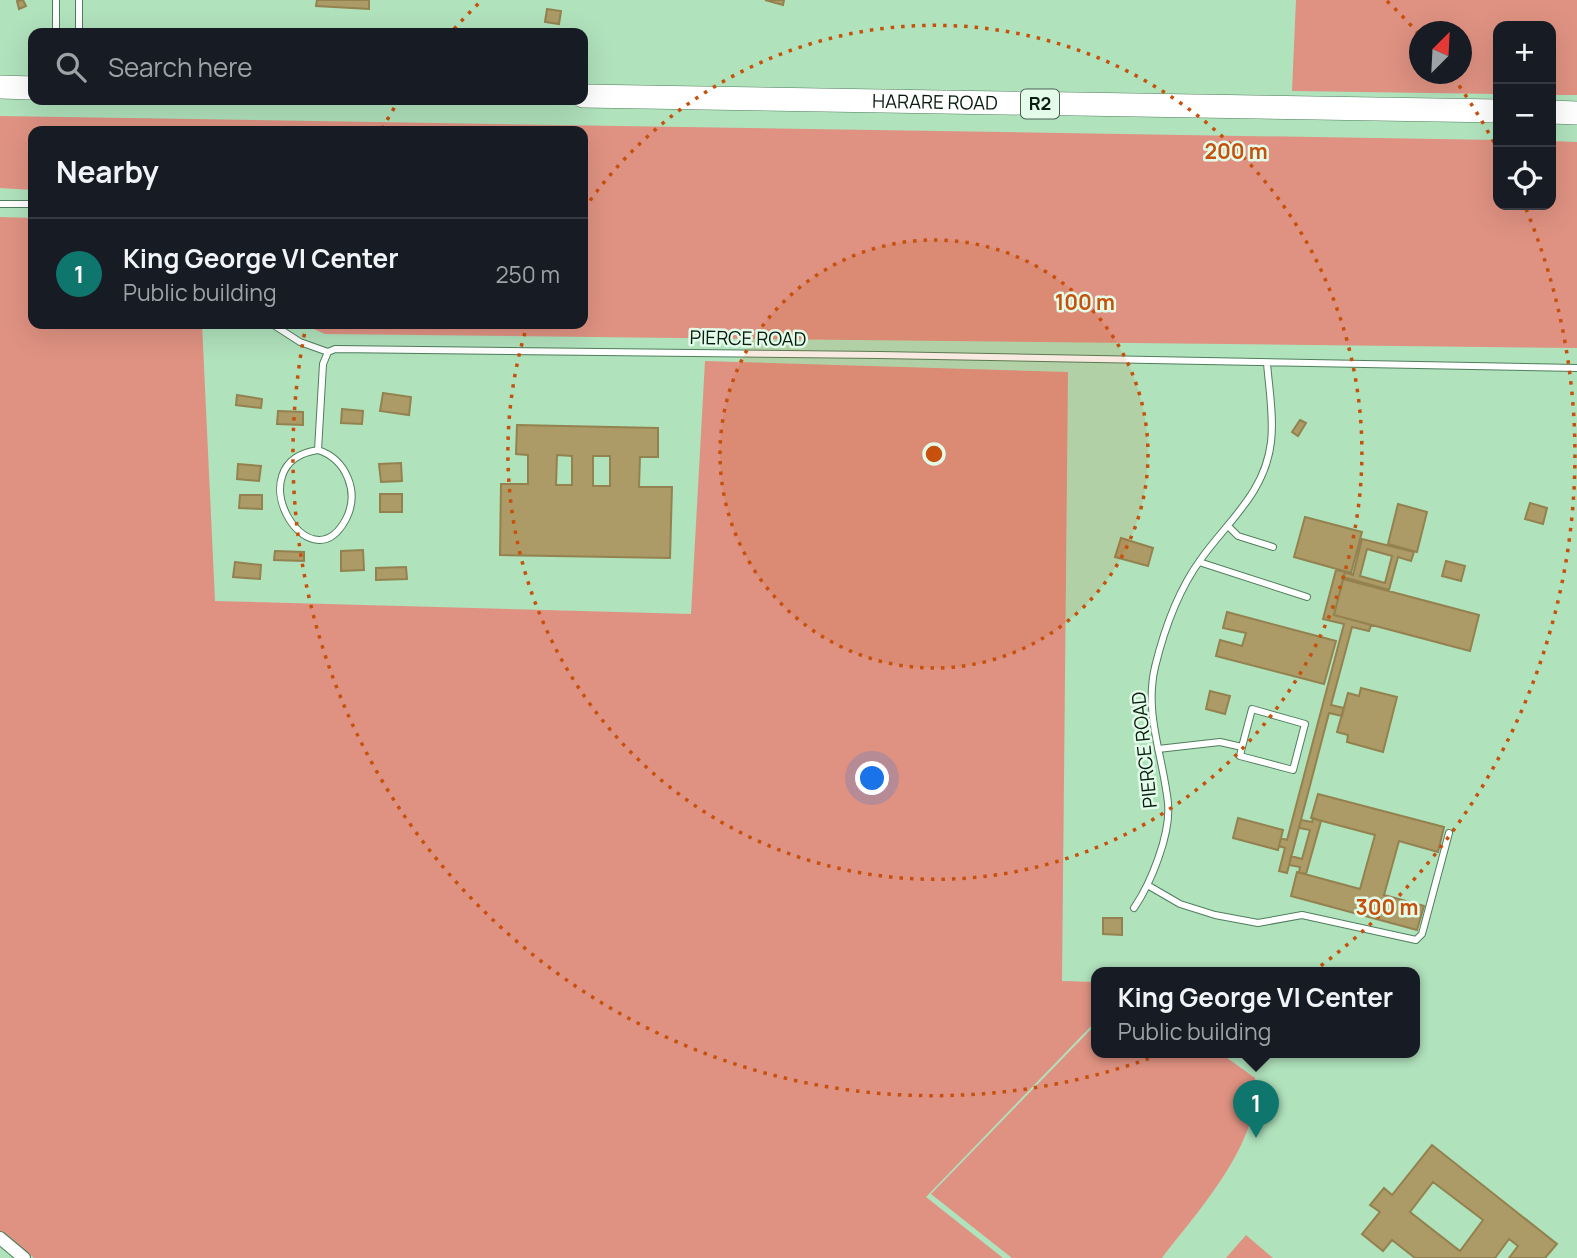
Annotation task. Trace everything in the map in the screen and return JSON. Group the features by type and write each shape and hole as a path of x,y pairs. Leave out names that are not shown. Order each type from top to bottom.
{"highway":[{"path":"0,87 28,88"},
{"name":"HARARE ROAD","path":"588,96 1493,111"},
{"path":"1556,112 1577,113"}],"street":[{"path":"0,1238 24,1258"}],"lane":[{"path":"56,0 56,28"},
{"path":"79,0 79,28"},
{"path":"0,204 28,204"},
{"path":"280,329 300,342 328,352 323,363 318,450"},
{"name":"PIERCE ROAD","path":"328,352 335,349 879,355 1577,368"},
{"name":"PIERCE ROAD","path":"1134,908 1149,886 1168,806 1150,702 1156,664 1167,627 1199,562 1253,495 1264,470 1271,442 1267,363"},
{"path":"318,450 338,462 352,491 352,504 341,528 332,536 318,539 306,537 286,519 281,495 286,468 306,451 318,450"},
{"path":"1229,527 1238,536 1273,547"},
{"path":"1199,562 1307,597"},
{"path":"1252,709 1305,724 1293,770 1240,756 1242,747 1252,709"},
{"path":"1158,749 1220,742 1242,747"},
{"path":"1149,886 1180,904 1215,915 1258,923 1302,915 1416,940 1422,934 1448,833"}],"shaded area":[{"path":"1296,0 1577,0 1577,95 1556,95 1556,21 1493,21 1493,94 1292,91"},
{"path":"0,116 1493,140 1493,210 1556,210 1556,141 1577,142 1577,348 325,334 314,329 588,329 588,126 28,126 28,190 0,188"},
{"path":"0,217 28,218 28,329 202,329 215,601 691,614 705,361 1068,372 1062,981 1091,982 1091,1026 926,1197 1003,1258 34,1258 0,1231"},
{"path":"1091,1029 1091,1058 1227,1058 1255,1078 1255,1102 1239,1150 1209,1197 1162,1258 1012,1258 931,1194"},
{"path":"1246,1235 1273,1258 1226,1258"}],"building":[{"path":"23,0 26,6 19,9 17,1"},
{"path":"317,0 369,0 369,9 316,6"},
{"path":"765,0 784,0 783,5"},
{"path":"547,9 561,11 559,24 545,22"},
{"path":"383,393 411,397 409,415 380,411"},
{"path":"237,395 262,399 261,408 236,405"},
{"path":"342,409 363,411 362,424 341,423"},
{"path":"278,411 303,412 303,425 277,424"},
{"path":"1300,420 1306,423 1298,436 1292,432"},
{"path":"517,425 658,428 658,457 640,457 639,487 672,487 670,558 500,555 501,484 528,484 528,455 516,454","holes":["557,455 572,456 572,485 556,485","593,456 610,456 610,486 593,486"]},
{"path":"401,463 402,481 381,482 379,464"},
{"path":"238,464 261,466 259,481 237,479"},
{"path":"380,494 402,494 402,512 380,512"},
{"path":"240,495 262,495 262,509 239,508"},
{"path":"1530,503 1547,508 1543,524 1525,519"},
{"path":"1398,504 1427,512 1417,552 1388,544"},
{"path":"1305,517 1362,532 1351,573 1294,557"},
{"path":"1121,538 1153,548 1148,566 1115,557"},
{"path":"1362,539 1414,552 1411,561 1398,557 1389,590 1343,577 1345,572 1353,575","holes":["1367,549 1392,556 1385,583 1360,576"]},
{"path":"363,550 364,570 341,571 341,551"},
{"path":"275,551 304,552 304,561 274,560"},
{"path":"1446,561 1465,566 1461,581 1442,576"},
{"path":"235,562 261,565 260,579 233,577"},
{"path":"406,567 407,579 376,580 376,568"},
{"path":"1336,570 1345,572 1334,615 1371,625 1369,631 1352,627 1331,705 1344,708 1342,716 1329,713 1287,873 1279,871 1285,848 1279,846 1281,838 1287,840 1344,624 1323,619"},
{"path":"1343,579 1479,615 1470,651 1334,615"},
{"path":"1227,612 1336,641 1324,684 1216,656 1220,640 1242,646 1246,633 1223,628"},
{"path":"1361,688 1397,697 1383,752 1347,742 1348,735 1337,732 1348,693 1359,696"},
{"path":"1210,691 1230,696 1225,714 1206,709"},
{"path":"1318,794 1444,827 1438,852 1399,841 1384,895 1424,906 1417,930 1291,896 1297,872 1360,889 1375,835 1311,818"},
{"path":"1238,818 1283,830 1278,850 1233,838"},
{"path":"1313,818 1321,821 1306,874 1299,872 1300,867 1289,865 1291,856 1302,859 1310,830 1299,828 1301,820 1312,822"},
{"path":"1103,918 1122,918 1122,935 1103,934"},
{"path":"1432,1145 1557,1244 1545,1258 1509,1258 1518,1246 1509,1239 1495,1258 1415,1258 1392,1240 1383,1251 1362,1234 1380,1212 1370,1205 1384,1188 1392,1195","holes":["1433,1182 1483,1220 1460,1251 1410,1212"]}],"place":[{"name":"King George VI Center","path":"1256,1138"}]}
